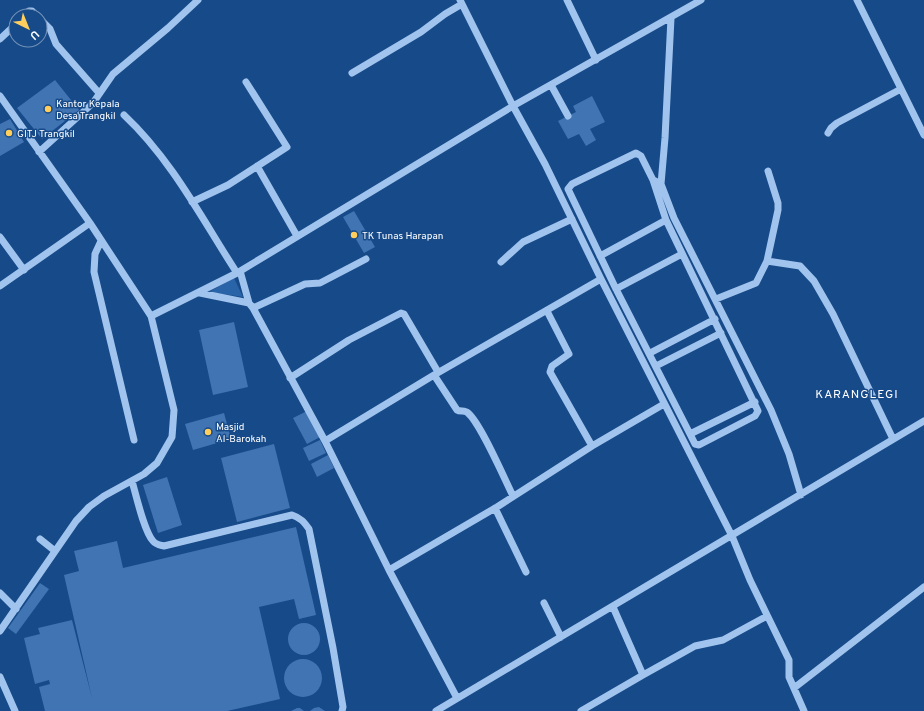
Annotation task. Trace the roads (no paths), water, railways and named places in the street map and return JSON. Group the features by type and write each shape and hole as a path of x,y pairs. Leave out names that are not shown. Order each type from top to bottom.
{"street":[{"path":"38,152 86,109 100,93 113,74 168,28 198,0"},
{"path":"567,0 596,60"},
{"path":"151,316 200,293 238,272 513,106 701,0"},
{"path":"857,0 924,135"},
{"path":"352,73 421,32 461,2 513,106 545,164 601,279 732,536 767,616 789,660 789,677 804,711"},
{"path":"671,18 665,138 661,184 674,218 771,410 789,454 801,495"},
{"path":"48,27 56,44 100,93"},
{"path":"0,39 8,32"},
{"path":"192,202 228,185 287,147 246,82"},
{"path":"551,85 568,116"},
{"path":"828,133 837,123 901,89"},
{"path":"0,96 38,152 90,223 151,316 174,410 172,436 157,462 144,474 104,496 89,507 76,521 0,631"},
{"path":"124,115 153,145 238,272 251,306 325,441 389,570 457,698"},
{"path":"636,153 641,156 653,180 666,220 755,402 758,411 755,416 699,445 695,444 569,193 570,187 636,153"},
{"path":"257,166 297,236"},
{"path":"716,299 756,283 767,261 778,210 778,203 768,171"},
{"path":"653,180 661,184"},
{"path":"501,262 523,242 572,219"},
{"path":"600,256 666,220"},
{"path":"0,286 90,223"},
{"path":"0,237 24,270"},
{"path":"102,241 95,254 94,272 134,440"},
{"path":"616,289 682,254"},
{"path":"200,293 251,306 305,284 320,284 366,259"},
{"path":"767,261 800,266 814,281 833,314 893,439"},
{"path":"325,441 436,374 601,279"},
{"path":"547,311 569,354 552,366 550,372 592,446"},
{"path":"290,378 349,340 401,313 404,314 457,410 466,412 470,416 483,437 513,496"},
{"path":"650,353 715,319"},
{"path":"656,366 721,333"},
{"path":"690,434 755,402"},
{"path":"389,570 495,508 592,446 664,404"},
{"path":"436,711 924,421"},
{"path":"132,481 147,529 153,542 158,545 164,546 292,515 300,518 305,523 309,529 333,648 343,707 342,711"},
{"path":"495,508 526,572"},
{"path":"40,539 55,551"},
{"path":"794,688 924,587"},
{"path":"0,593 16,609"},
{"path":"544,603 562,637"},
{"path":"613,606 643,675"},
{"path":"584,710 695,646 723,640 767,616"},
{"path":"0,677 15,711"}],"place":[{"name":"Kantor Kepala Desa Trangkil","path":"48,109"},
{"name":"GITJ Trangkil","path":"9,133"},
{"name":"TK Tunas Harapan","path":"354,235"},
{"name":"Masjid Al-Barokah","path":"208,432"}],"district":[{"name":"KARANGLEGI","path":"857,394"}]}
